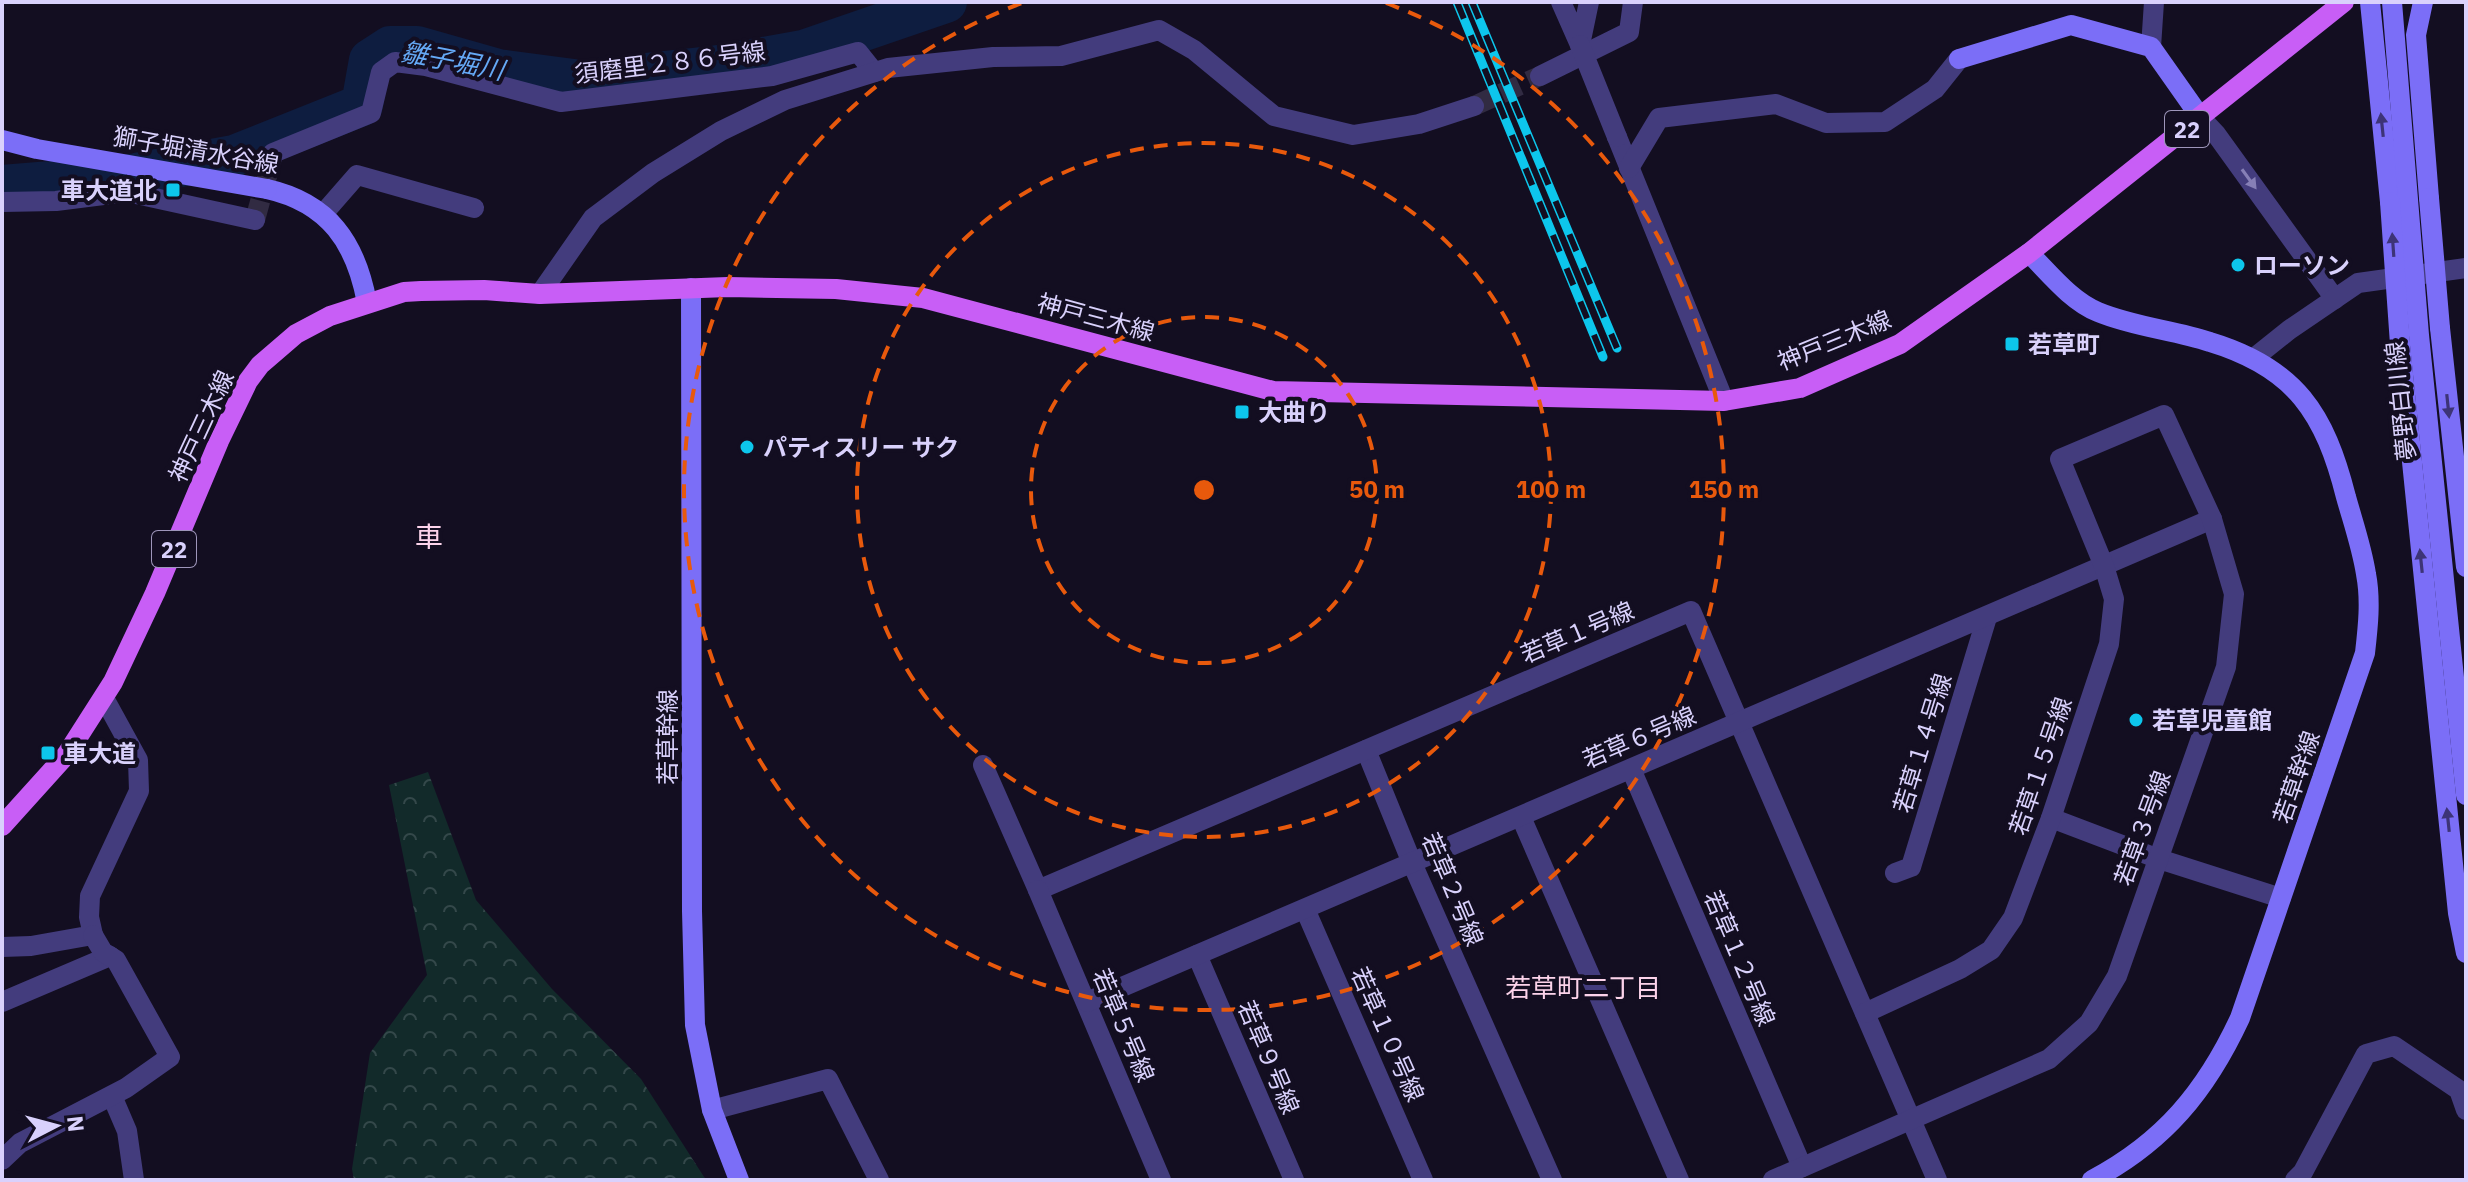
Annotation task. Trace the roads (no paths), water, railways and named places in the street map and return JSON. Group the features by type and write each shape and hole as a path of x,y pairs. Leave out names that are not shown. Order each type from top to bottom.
{"main road":[{"name":"神戸三木線","path":"2,826 67,754 104,698 155,593 219,441 248,381 260,365 296,334 330,316 404,292 421,291 484,290 540,294 691,288 836,289 923,298 1273,391 1724,401 1800,388 1900,344 2029,253 2344,2"}],"street":[{"path":"1561,2 1724,401"},
{"path":"1580,45 1589,2"},
{"path":"1540,76 1629,32 1633,2"},
{"path":"2154,2 2151,47 2335,299"},
{"path":"2370,2 2390,202 2400,344 2453,867 2466,953"},
{"name":"夢野白川線","path":"2392,2 2419,335 2466,795"},
{"path":"2421,4 2416,35 2429,198 2466,567"},
{"path":"1629,168 1659,118 1776,104 1826,123 1885,122 1935,89 1959,59 2071,25 2151,47"},
{"path":"540,294 593,218 653,173 721,131 785,100 888,68 993,57 1061,56 1159,30 1194,50 1274,116 1353,135 1419,124 1474,106"},
{"name":"須磨里２８６号線","path":"272,158 273,153 371,113 381,72 395,62 426,66 561,102 772,76 858,52 874,72"},
{"name":"獅子堀清水谷線","path":"2,140 292,195 323,214 334,226 356,260 367,303"},
{"path":"323,214 357,175 474,208"},
{"path":"2,202 56,201 127,192 255,220"},
{"name":"若草幹線","path":"2029,253 2069,293 2095,311 2210,342 2254,358 2290,383 2323,427 2339,468 2367,575 2365,653 2240,1018 2224,1052 2177,1118 2134,1156 2092,1180"},
{"path":"2254,358 2358,283 2466,268"},
{"name":"若草幹線","path":"691,288 694,1011 698,1050 712,1110 739,1180"},
{"name":"若草３号線","path":"1773,1180 2049,1059 2089,1023 2117,976 2226,667 2234,594 2212,519 2164,415 2060,459"},
{"name":"若草１５号線","path":"1865,1013 1960,969 1991,950 2013,918 2051,818 2109,644 2114,599 2104,566 2060,459"},
{"name":"若草６号線","path":"1087,1002 2212,519"},
{"name":"若草１号線","path":"1038,890 1691,611 1937,1180"},
{"name":"若草１４号線","path":"1895,873 1911,867 1987,617"},
{"path":"2,1160 20,1143 112,1096 170,1057 116,960 103,952 93,935 89,917 90,896 139,791 138,760 104,698"},
{"name":"若草２号線","path":"1366,750 1412,863 1552,1180"},
{"path":"983,765 1038,890"},
{"name":"若草１２号線","path":"1631,769 1802,1167"},
{"path":"1521,817 1679,1180"},
{"path":"2051,818 2159,859 2281,898"},
{"name":"若草５号線","path":"1038,890 1161,1180"},
{"name":"若草１０号線","path":"1305,909 1423,1180"},
{"path":"2,947 31,946 93,935"},
{"name":"若草９号線","path":"1197,955 1294,1180"},
{"path":"2,1002 110,956"},
{"path":"2304,1177 2366,1054 2394,1046 2459,1090 2466,1110"},
{"path":"712,1110 828,1079 879,1180"},
{"path":"112,1096 127,1131 134,1180"}],"waterway":[{"name":"雛子堀川","path":"2,186 125,176 234,156 362,105 370,60 390,47 417,47 498,70 581,81 713,67 803,51 946,2"}],"tunnel":[{"path":"1474,106 1540,76"},
{"path":"255,220 272,158"}],"railway":[{"path":"1457,2 1603,357"},
{"path":"1472,2 1617,348"}],"place":[{"name":"車大道北","path":"173,190"},
{"name":"ローソン","path":"2238,265"},
{"name":"若草町","path":"2012,344"},
{"name":"大曲り","path":"1242,412"},
{"name":"パティスリー サク","path":"747,447"},
{"name":"若草児童館","path":"2136,720"},
{"name":"車大道","path":"48,753"}],"district":[{"name":"車","path":"429,536"},
{"name":"若草町二丁目","path":"1583,987"}]}
